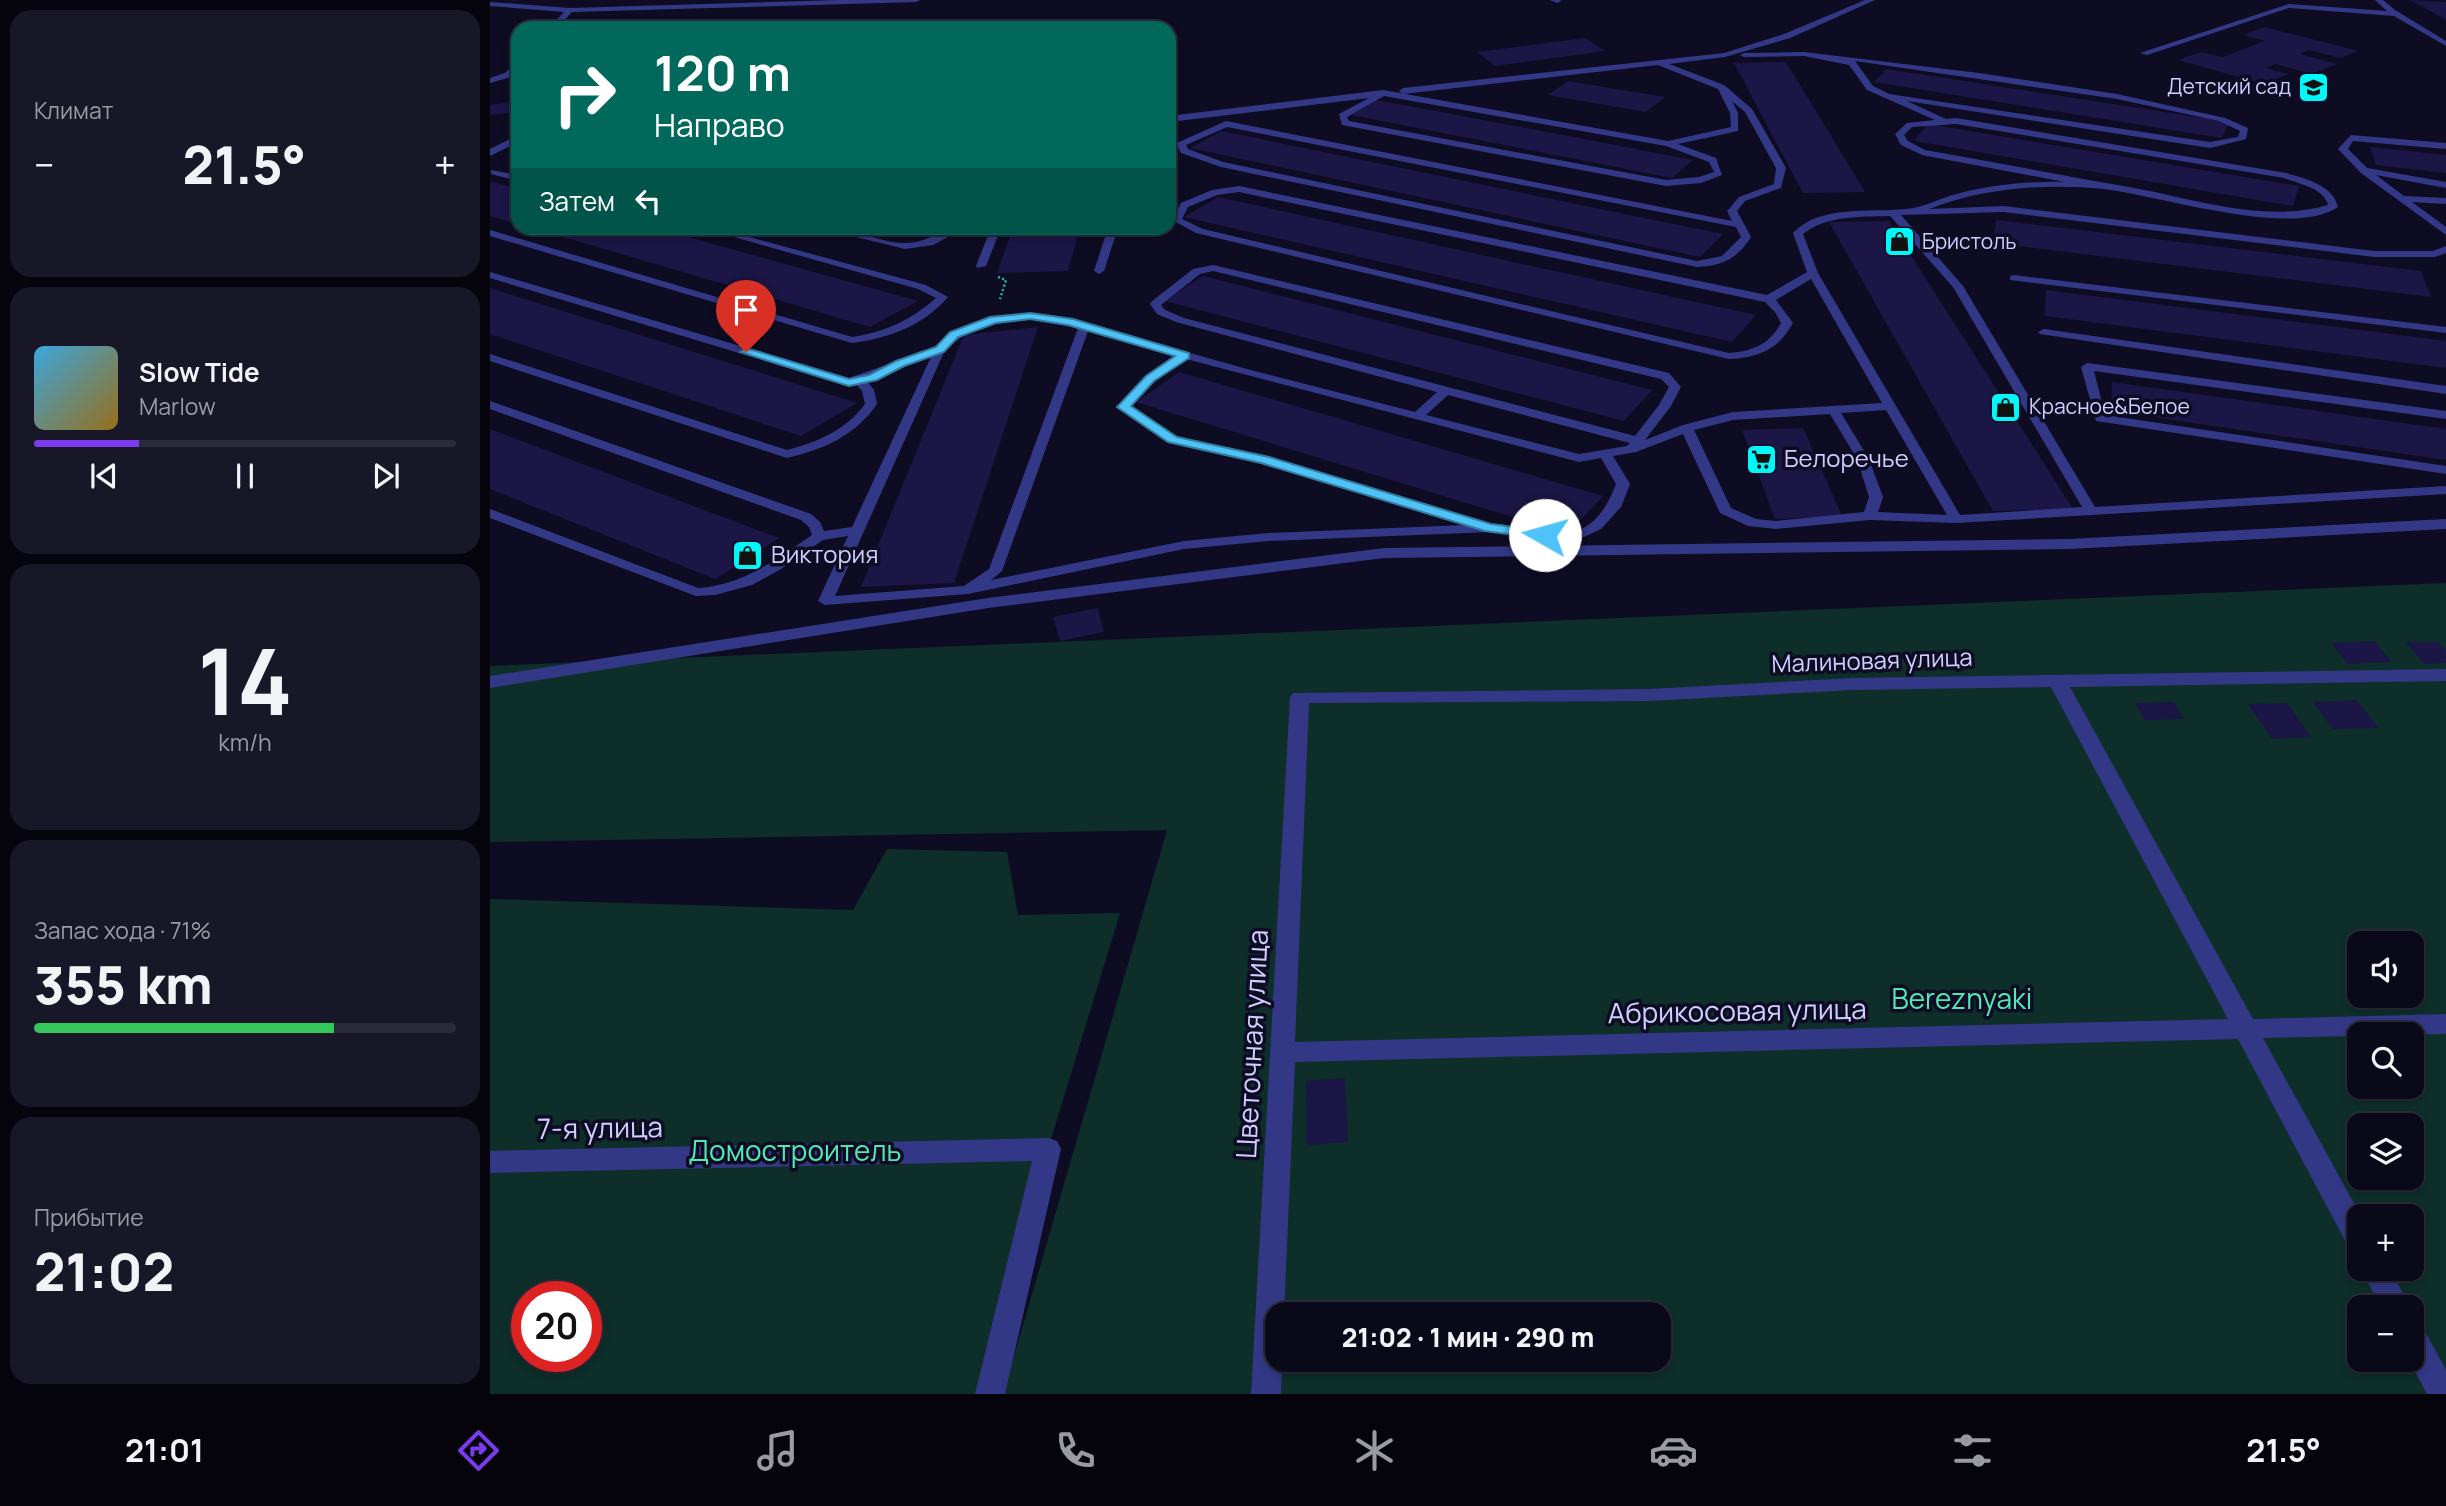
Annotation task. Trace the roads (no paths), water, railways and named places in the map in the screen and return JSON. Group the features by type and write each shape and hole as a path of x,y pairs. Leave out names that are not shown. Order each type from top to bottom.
{"street":[{"path":"490,682 988,603 1384,553 2069,544 2446,524"},
{"name":"Малиновая улица","path":"1300,696 1649,695 1853,684 2446,676"},
{"path":"2058,682 2347,1217"},
{"name":"Цветочная улица","path":"1266,1394 1300,696"},
{"name":"Абрикосовая улица","path":"1281,1052 2446,1024"},
{"name":"7-я улица","path":"490,1162 1048,1149 990,1394"},
{"path":"2424,1358 2443,1394"}],"lane":[{"path":"490,4 570,10 916,0"},
{"path":"1725,55 1787,36 1871,0"},
{"path":"2321,0 2347,3"},
{"path":"2379,0 2396,14 2446,44"},
{"path":"2144,53 2289,6 2396,14"},
{"path":"560,21 570,10"},
{"path":"1176,118 1590,68 1725,55 1829,56 2146,102 2208,114 2239,124 2245,130 2242,139 2210,145 1889,96"},
{"path":"1829,56 1852,62 1870,88 1944,122"},
{"path":"1181,144 1184,151 1221,163 1697,264 1720,263 1736,254 1746,237 1732,211 1742,199 1777,186 1781,167 1749,111 1721,87 1660,63"},
{"path":"490,81 511,72"},
{"path":"1668,144 1735,129 1734,113 1721,87"},
{"path":"1383,93 1668,144 1713,160 1719,173 1701,180 1666,183 1345,123 1342,116 1383,93"},
{"path":"1176,124 1190,117"},
{"path":"1944,122 2286,176 2319,188 2331,198 2333,207 2321,213 2308,214 2259,212 2103,186 1922,152 1904,143 1899,134 1910,125 1944,122"},
{"path":"1176,145 1226,124 1739,225"},
{"path":"2446,146 2351,138 2343,149 2364,170 2446,232"},
{"path":"490,153 511,142"},
{"path":"490,153 511,152"},
{"path":"2364,170 2446,185"},
{"path":"494,172 511,176"},
{"path":"1908,213 1944,198 2007,186 2103,186"},
{"path":"1769,299 1780,310 1787,324 1779,341 1753,355 1729,356 1200,231 1177,220 1184,205 1215,192 1239,189 1769,299 1813,273"},
{"path":"2401,199 2446,201"},
{"path":"1956,519 1813,273 1798,233 1811,223 1852,214 2004,209 2374,254 2435,254 2446,250"},
{"path":"1894,214 1958,286 2091,511"},
{"path":"490,233 852,340 883,337 920,319 943,297 922,287 732,235"},
{"path":"856,235 905,246 929,243 946,235"},
{"path":"981,266 993,235"},
{"path":"1099,271 1111,235"},
{"path":"1213,268 1665,376 1675,387 1665,406 1635,445 1180,320 1161,312 1155,304 1197,271 1213,268"},
{"path":"490,275 849,382 940,349"},
{"path":"2014,278 2446,330"},
{"path":"1605,454 1623,484 1614,507 1596,526 1573,538 1490,528 1268,537 1184,545 968,590 825,601 940,349 954,335 994,319 1030,316 1084,326 1417,417 1579,458 1605,454 1733,416 1891,406"},
{"path":"968,590 995,570 1084,326"},
{"path":"2044,332 2446,390"},
{"path":"1185,355 1150,379 1123,407 1173,440 1265,460 1490,528"},
{"path":"490,357 787,454 811,448 861,421 872,404 868,390 859,380"},
{"path":"2446,415 2087,367 2100,418 2446,470"},
{"path":"1417,417 1445,391"},
{"path":"490,405 806,517 816,525 819,536"},
{"path":"1833,409 1863,459 1872,485 1876,498 1870,516"},
{"path":"1687,428 1725,510 1753,523 1776,525 1870,516 1956,519 2446,490"},
{"path":"490,513 696,592 716,592 749,584 819,536 858,530"}],"place":[{"name":"Детский сад","path":"2314,87"},
{"name":"Бристоль","path":"1899,242"},
{"name":"Красное&Белое","path":"2006,407"},
{"name":"Белоречье","path":"1761,459"},
{"name":"Виктория","path":"748,555"}],"park label":[{"name":"Bereznyaki","path":"1962,999"},
{"name":"Домостроитель","path":"795,1151"}]}
